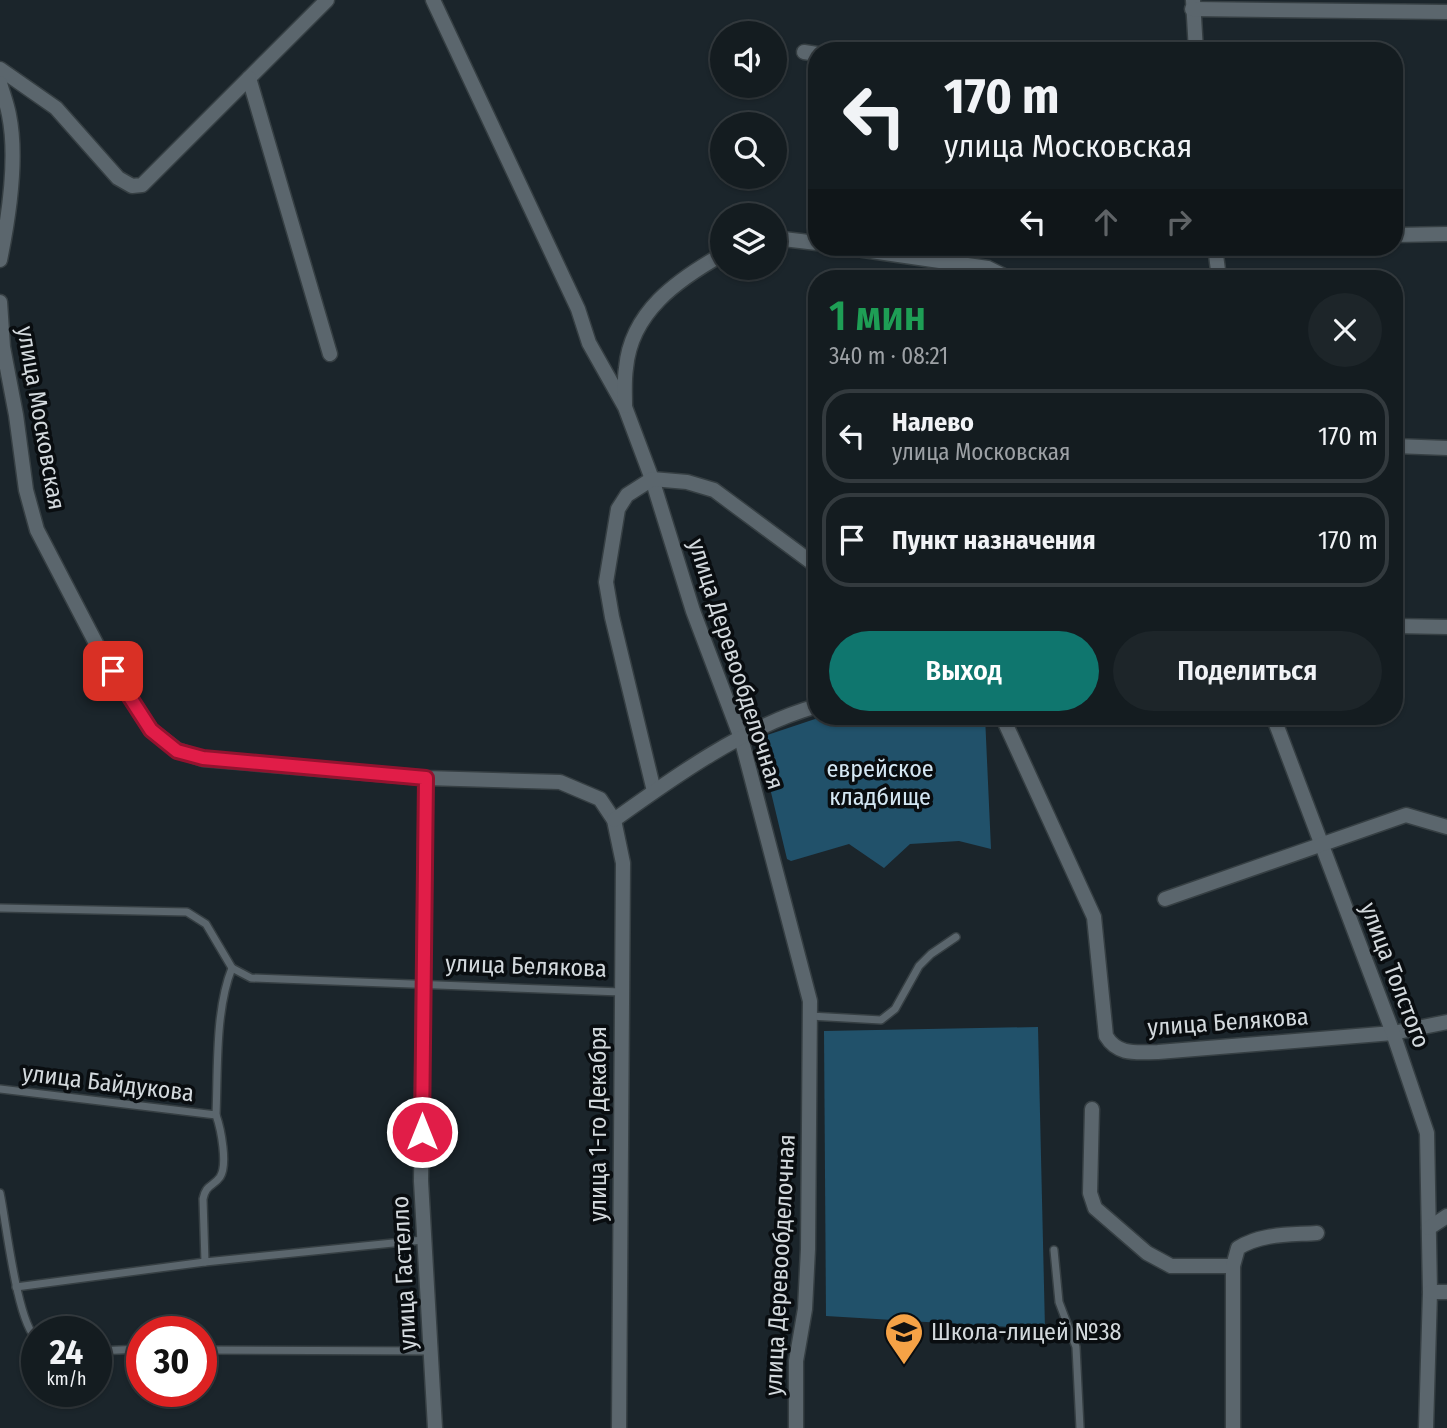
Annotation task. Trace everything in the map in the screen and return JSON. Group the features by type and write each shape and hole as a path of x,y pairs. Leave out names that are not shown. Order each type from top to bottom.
{"street":[{"path":"0,69 56,108 118,178 132,186 142,186 327,0"},
{"name":"улица Деревообделочная","path":"433,0 578,309 589,343 625,407 652,480 693,611 741,738 810,1001 808,1249 805,1309 796,1361 796,1428"},
{"path":"1195,42 1193,4 1447,12"},
{"path":"249,78 330,354"},
{"path":"0,83 9,116 12,155 9,214 0,260"},
{"path":"1403,236 1447,234"},
{"path":"787,239 808,242"},
{"path":"905,256 992,270"},
{"path":"625,407 626,368 630,347 639,326 654,303 710,262"},
{"name":"улица Московская","path":"0,302 3,347 26,490 37,530 100,651 151,730 177,751 203,758 426,778 561,782 600,799 614,820"},
{"path":"1403,446 1447,447"},
{"path":"654,791 618,642 607,582 618,509 626,495 652,480 687,482 714,490 808,560"},
{"path":"1403,626 1447,628"},
{"path":"614,820 654,791 741,738 808,708"},
{"name":"улица Белякова","path":"1006,725 1094,917 1106,1036 1112,1045 1123,1052 1158,1052 1393,1033 1447,1022"},
{"name":"улица Толстого","path":"1276,725 1393,1033 1427,1133 1430,1292 1426,1428"},
{"name":"улица Гастелло","path":"426,778 422,1181 435,1428"},
{"path":"1165,899 1406,814 1447,827"},
{"name":"улица 1-го Декабря","path":"614,820 623,863 619,1428"},
{"path":"1092,1109 1090,1193 1095,1208 1147,1253 1171,1265 1233,1266"},
{"path":"1429,1228 1447,1216"},
{"path":"1233,1428 1233,1266 1238,1248 1249,1241 1266,1236 1317,1233"},
{"path":"1430,1292 1447,1292"}],"lane":[{"path":"0,908 187,912 206,923 232,968 224,986 216,1115"},
{"path":"809,1016 881,1020 895,1009 919,967 931,954 956,937"},
{"name":"улица Белякова","path":"232,968 251,978 621,992"},
{"name":"улица Байдукова","path":"0,1089 216,1115 223,1163 220,1177 205,1191 203,1199 205,1262"},
{"path":"0,1193 16,1287 25,1316"},
{"path":"16,1287 205,1262 424,1240"},
{"path":"1054,1250 1059,1302 1076,1347 1080,1428"},
{"path":"217,1350 432,1350"}],"green space":[{"name":"еврейское кладбище","path":"808,721 808,725 985,725 991,849 959,841 910,844 884,868 849,844 791,861 787,859 758,738"},
{"path":"1038,1027 1045,1329 826,1316 824,1031"}],"place":[{"name":"Школа-лицей №38","path":"904,1366"}],"route":[{"path":"113,671 151,730 177,751 203,758 426,778 422,1132"}]}
